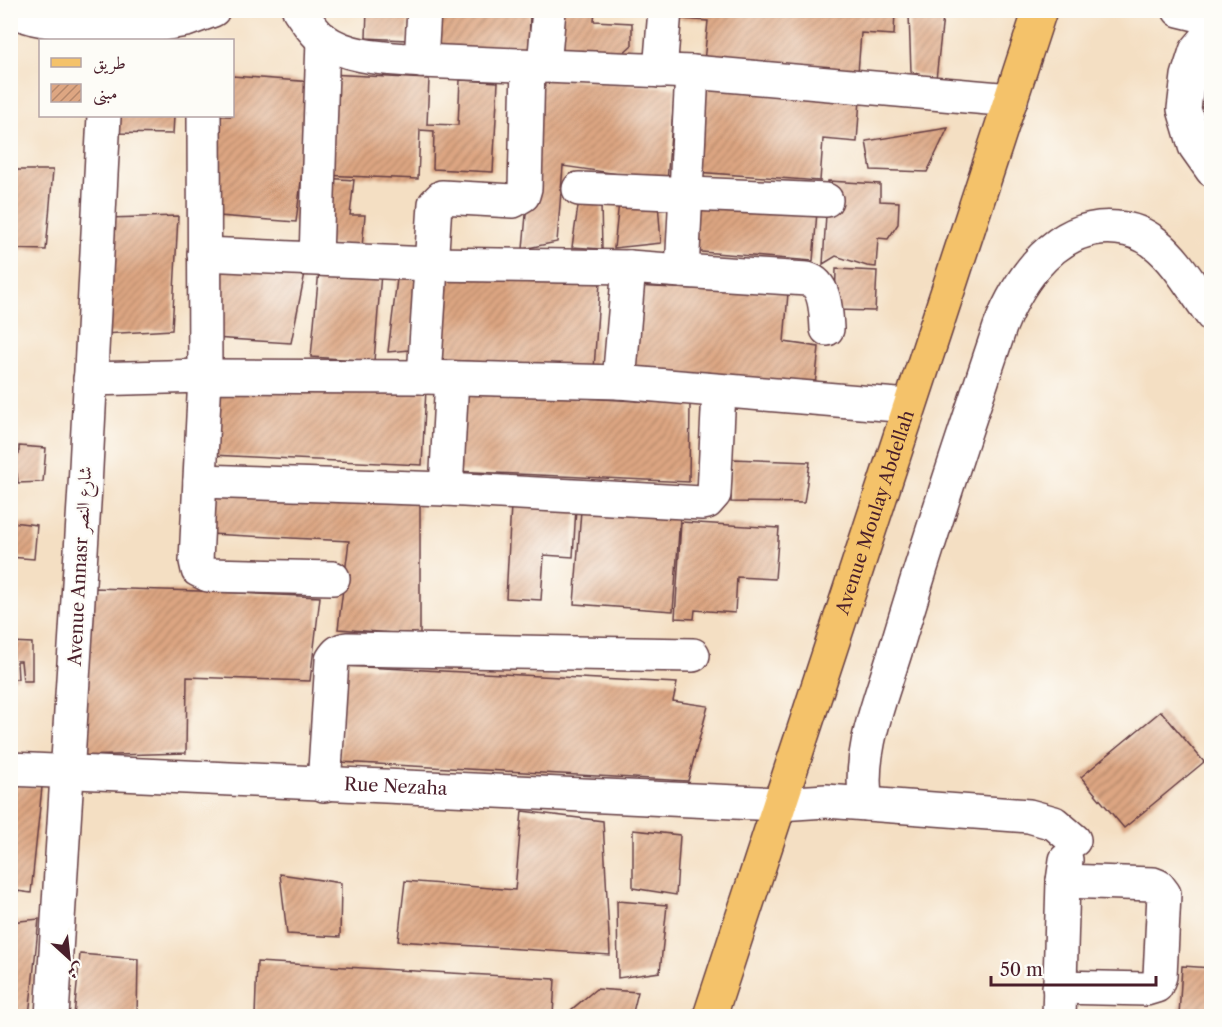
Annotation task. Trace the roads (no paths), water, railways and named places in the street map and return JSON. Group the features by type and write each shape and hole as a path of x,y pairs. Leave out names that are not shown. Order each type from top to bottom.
{"main road":[{"name":"Avenue Moulay Abdellah","path":"710,1017 1040,10"}],"street":[{"path":"299,10 323,39 350,52 421,61 676,72 1011,100"},
{"path":"421,61 424,10"},
{"path":"446,489 430,264 434,210 437,200 442,197 513,201 523,195 536,66 549,10"},
{"path":"665,10 676,72 686,194 682,271"},
{"path":"1179,10 1212,18"},
{"path":"10,11 34,18 109,28 186,20 207,22"},
{"path":"1212,32 1196,51 1188,76 1184,109 1195,146 1212,170"},
{"path":"316,258 323,39"},
{"name":"Avenue Annasr شارع النصر","path":"52,1017 69,771 104,117"},
{"path":"204,117 205,376 196,561 198,570 203,574 333,578"},
{"path":"579,189 826,200"},
{"path":"866,804 863,772 865,755 920,568 1000,327 1015,293 1025,278 1050,250 1077,233 1108,227 1124,229 1139,234 1164,250 1212,315"},
{"path":"204,254 430,264 629,267 807,279 815,281 819,286 825,306 827,329"},
{"path":"619,382 629,267"},
{"path":"90,379 205,376 438,377 619,382 909,406"},
{"path":"200,481 707,501 714,494 719,391"},
{"path":"324,785 333,660 335,654 340,650 693,655"},
{"name":"Rue Nezaha","path":"10,770 779,804 826,801 1029,816 1080,831 1067,858 1063,881"},
{"path":"1063,881 1158,886 1164,894 1160,976 1156,986 1059,1002 1063,881"}]}
